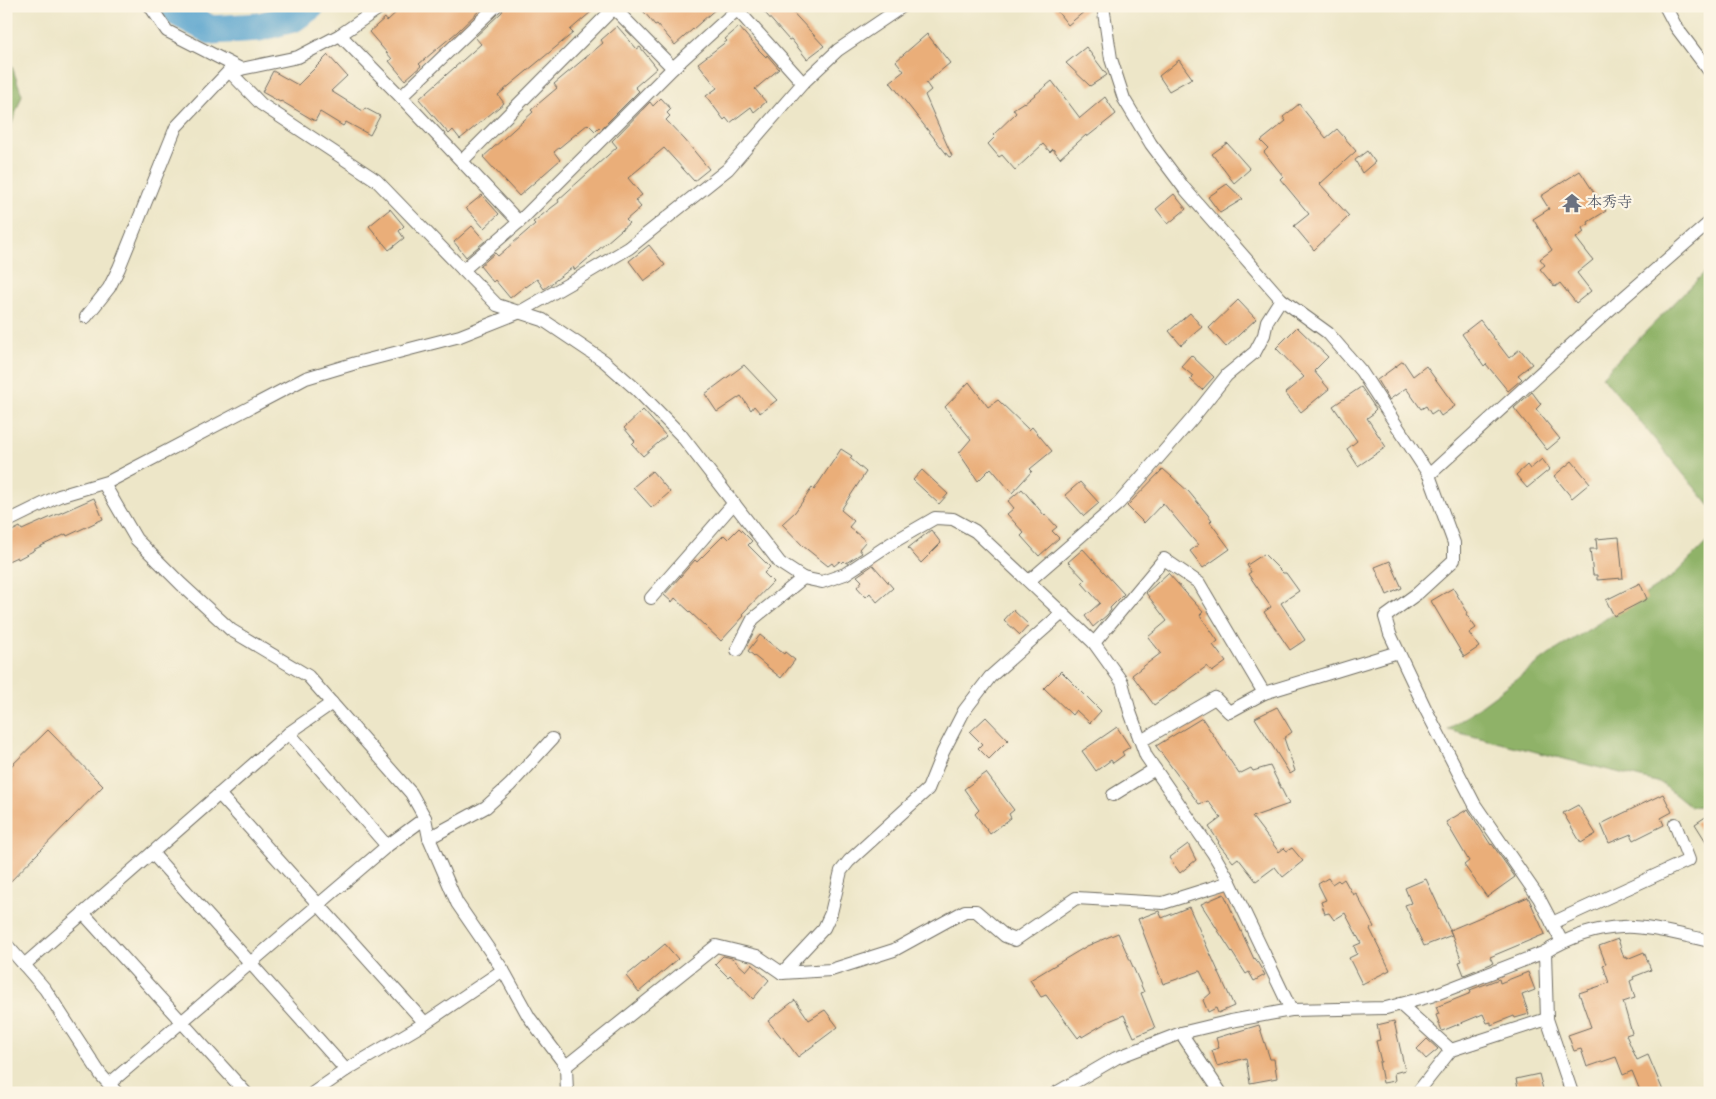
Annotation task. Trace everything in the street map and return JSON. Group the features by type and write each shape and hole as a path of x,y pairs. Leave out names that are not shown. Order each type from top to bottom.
{"street":[{"path":"150,6 168,31 235,70 261,104 376,180 497,305 543,320 604,361 637,390 681,435 780,563 803,578 822,582 845,574 890,544 935,518 953,519 975,531 1094,643 1122,682 1130,712 1146,756 1214,853 1230,882 1291,1010"},
{"path":"86,317 109,288 119,268 176,127 235,70 298,57 340,36 382,6"},
{"path":"402,97 496,6"},
{"path":"6,522 59,496 104,484 306,378 460,336 518,313 629,248 728,170 803,83 838,50 903,6"},
{"path":"1103,6 1111,59 1124,98 1151,144 1184,188 1281,299 1328,334 1361,371 1429,475 1454,543 1454,560 1418,593 1384,617 1398,652 1475,806 1539,898 1562,942"},
{"path":"1665,6 1676,27 1710,72"},
{"path":"462,162 613,7 673,68"},
{"path":"463,270 519,222 673,68 738,8 803,83"},
{"path":"340,36 402,97 519,222"},
{"path":"1429,475 1710,222"},
{"path":"1029,580 1119,503 1192,419 1227,375 1255,352 1264,336 1267,321 1281,299"},
{"path":"104,484 136,539 181,584 232,630 308,676 410,794 425,818 429,838 457,903 503,970 529,1017 566,1066 567,1093"},
{"path":"651,598 734,502"},
{"path":"1094,643 1164,559 1200,583 1264,693"},
{"path":"737,650 753,619 803,578"},
{"path":"782,973 824,928 831,913 841,871 849,861 928,789 943,752 964,711 990,677 1061,614"},
{"path":"1141,741 1215,698 1229,712 1264,693 1398,652"},
{"path":"24,964 289,733 332,703"},
{"path":"289,733 387,846"},
{"path":"429,838 486,806 510,785 552,740"},
{"path":"1114,795 1155,769"},
{"path":"219,794 425,1023"},
{"path":"6,944 45,989 74,1035 113,1088 182,1022 250,963 387,846 425,818"},
{"path":"1552,923 1689,860 1675,824"},
{"path":"152,853 346,1070"},
{"path":"566,1066 716,946 757,956 782,973 830,970 894,950 964,911 976,911 1005,936 1015,940 1076,898 1163,902 1230,882"},
{"path":"83,913 246,1093"},
{"path":"1056,1093 1116,1058 1181,1033 1231,1021 1291,1010 1386,1008 1431,996 1545,952 1562,942 1594,931 1623,926 1710,941"},
{"path":"1545,952 1547,1019 1572,1093"},
{"path":"313,1093 346,1070 425,1023 503,970"},
{"path":"1400,1004 1451,1050"},
{"path":"1417,1093 1451,1050 1547,1019"},
{"path":"1181,1033 1221,1093"}],"green space":[{"path":"6,50 22,95 6,140"},
{"path":"1710,267 1710,506 1602,376"},
{"path":"1710,539 1710,807 1689,806 1661,783 1448,730 1553,652 1672,577"}],"building":[{"path":"403,6 484,6 419,64 421,66 405,80 389,61 392,59 369,32 385,18 387,21"},
{"path":"504,6 598,6 570,30 573,33 498,95 504,103 460,139 453,130 449,134 419,99 481,44 475,37 502,12"},
{"path":"639,6 719,6 675,45"},
{"path":"759,6 787,6 824,46 807,59 791,39 789,40"},
{"path":"1053,6 1091,6 1068,25"},
{"path":"617,26 637,49 640,47 657,68 635,87 639,91 601,129 599,127 595,131 588,124 554,152 560,160 519,196 483,157 533,112 531,110 557,88 554,84 603,43 601,40"},
{"path":"739,27 779,69 755,89 766,102 754,112 751,107 730,123 726,118 724,120 706,96 717,88 698,63 727,41 725,39"},
{"path":"927,34 950,63 926,83 931,90 925,95 952,156 949,157 890,82 904,71 896,61"},
{"path":"1086,47 1107,75 1090,86 1066,63"},
{"path":"328,55 347,76 331,91 363,111 365,108 380,116 370,135 346,122 343,126 320,112 315,121 262,92 273,71 298,85"},
{"path":"1179,60 1192,78 1169,91 1159,76"},
{"path":"1052,81 1080,118 1105,97 1116,114 1087,137 1086,135 1060,158 1053,149 1050,152 1043,144 1015,170 1002,155 999,157 988,144 995,137 993,135 1016,113 1013,109 1025,103"},
{"path":"661,98 671,109 667,113 670,116 666,120 709,169 694,181 664,148 628,178 642,195 635,200 641,207 626,220 629,223 575,270 573,267 544,289 537,279 510,298 480,266 495,253 498,256 535,224 533,222 559,202 558,200 617,147 612,141 650,102 653,106"},
{"path":"1299,104 1326,138 1337,129 1356,151 1320,184 1349,216 1314,250 1294,226 1309,214 1280,179 1283,176 1264,152 1268,148 1261,141 1286,121 1283,117"},
{"path":"1227,143 1250,169 1234,183 1212,154"},
{"path":"1367,151 1375,162 1362,173 1355,160"},
{"path":"1580,171 1606,211 1588,222 1589,224 1582,228 1584,232 1576,238 1593,260 1577,273 1591,291 1576,303 1560,283 1555,287 1540,269 1545,265 1540,259 1552,250 1533,219 1549,209 1541,196"},
{"path":"1227,184 1243,199 1220,213 1208,197"},
{"path":"1174,194 1186,209 1168,224 1156,209"},
{"path":"482,195 499,214 484,228 466,208"},
{"path":"390,209 404,226 399,231 404,238 389,250 369,226"},
{"path":"472,226 485,241 466,257 454,242"},
{"path":"649,245 665,265 644,281 629,261"},
{"path":"1238,300 1256,319 1226,347 1209,328"},
{"path":"1190,313 1202,327 1181,345 1169,331"},
{"path":"1480,320 1509,358 1520,349 1532,364 1518,375 1522,379 1508,391 1486,364 1484,366 1462,334"},
{"path":"1297,327 1328,357 1314,371 1329,389 1301,412 1285,393 1304,377 1276,348"},
{"path":"1191,355 1214,377 1202,390 1190,379 1193,376 1181,366"},
{"path":"1403,361 1413,376 1426,366 1455,406 1441,416 1437,410 1431,414 1426,406 1421,409 1406,388 1389,400 1377,380"},
{"path":"744,365 777,400 760,413 754,406 751,410 741,396 717,412 705,394"},
{"path":"969,382 988,407 998,400 1029,430 1032,427 1052,451 1030,469 1032,471 1012,493 991,468 978,481 959,453 971,439 945,407"},
{"path":"1361,387 1376,409 1367,418 1386,447 1358,466 1347,449 1357,441 1333,406"},
{"path":"1532,392 1541,404 1536,409 1560,439 1547,450 1514,408"},
{"path":"643,410 666,436 643,456 632,444 635,441 624,428"},
{"path":"841,449 852,456 850,458 866,472 841,510 854,521 849,527 866,541 859,549 862,553 846,563 840,561 834,566 832,563 828,566 803,546 782,524 795,512 812,488 814,490"},
{"path":"1542,459 1550,469 1527,488 1516,475 1527,465 1530,469"},
{"path":"1572,461 1590,483 1572,498 1554,476"},
{"path":"1163,469 1189,492 1212,520 1210,522 1230,549 1203,568 1190,551 1198,545 1163,503 1144,523 1127,506"},
{"path":"922,470 948,494 939,504 913,480"},
{"path":"652,471 670,492 652,508 633,487"},
{"path":"1080,482 1099,503 1084,516 1065,495"},
{"path":"1022,489 1057,527 1052,531 1059,538 1039,556 1021,536 1024,533 1007,514 1014,508 1008,501"},
{"path":"94,498 103,519 67,536 66,534 18,559 17,557 6,562 6,534 20,527 22,530"},
{"path":"739,528 752,541 748,545 770,567 764,573 773,582 742,614 744,616 721,641 675,598 672,602 664,595 695,560 697,562 724,535 728,539"},
{"path":"931,530 941,543 921,563 908,548"},
{"path":"1619,537 1623,578 1597,580 1597,575 1593,575 1590,549 1597,549 1596,539"},
{"path":"1083,549 1124,594 1110,608 1111,610 1107,615 1093,627 1085,616 1100,603 1082,583 1085,580 1068,562"},
{"path":"1264,554 1283,573 1286,573 1299,591 1281,603 1305,640 1290,650 1264,612 1271,607 1248,574 1251,572 1247,565"},
{"path":"1390,561 1402,588 1387,595 1375,567"},
{"path":"873,565 893,588 877,602 870,593 866,597 857,587 862,581 857,576"},
{"path":"1168,573 1203,612 1200,615 1218,641 1213,645 1226,662 1212,672 1207,666 1154,705 1132,675 1161,653 1148,637 1167,621 1146,593"},
{"path":"1640,583 1647,599 1614,616 1606,600"},
{"path":"1453,588 1468,613 1466,614 1476,628 1469,633 1479,647 1464,657 1431,601"},
{"path":"1013,610 1029,625 1020,635 1004,620"},
{"path":"760,635 784,654 785,652 795,660 781,678 748,651"},
{"path":"1061,671 1101,711 1090,723 1076,710 1072,715 1044,688"},
{"path":"1277,707 1292,732 1284,738 1295,771 1290,774 1255,718"},
{"path":"986,717 1008,740 989,759 978,748 982,744 970,732"},
{"path":"1202,718 1239,774 1251,768 1253,771 1270,766 1289,804 1252,817 1279,852 1284,848 1287,851 1292,848 1303,861 1283,877 1275,867 1256,881 1238,858 1233,862 1218,843 1209,827 1221,818 1208,801 1199,804 1156,746"},
{"path":"1117,727 1130,747 1122,752 1124,755 1113,763 1111,760 1096,771 1082,751"},
{"path":"48,730 103,786 6,886 6,771"},
{"path":"986,773 1014,810 1009,814 1011,818 990,834 975,814 979,810 964,789"},
{"path":"1663,794 1672,812 1661,818 1664,825 1634,840 1631,834 1609,843 1601,824"},
{"path":"1578,805 1596,834 1581,843 1563,813"},
{"path":"1468,809 1491,845 1515,877 1487,897 1464,865 1469,861 1446,822"},
{"path":"1710,814 1710,848 1695,824"},
{"path":"1188,844 1196,860 1180,873 1169,858"},
{"path":"1328,878 1332,884 1344,879 1353,895 1356,893 1374,927 1370,929 1390,970 1362,984 1349,958 1357,954 1354,946 1361,943 1345,913 1334,920 1329,913 1325,914 1321,902 1326,900 1318,884"},
{"path":"1426,879 1452,935 1424,946 1405,905 1411,903 1405,888"},
{"path":"1224,894 1254,959 1265,975 1254,981 1249,972 1246,974 1201,904"},
{"path":"1528,897 1545,934 1490,957 1493,963 1464,975 1459,962 1462,961 1450,930"},
{"path":"1189,907 1234,1006 1218,1013 1216,1008 1208,1012 1203,1000 1211,993 1200,971 1163,984 1138,919 1159,911 1162,918"},
{"path":"1118,933 1144,992 1141,993 1155,1028 1134,1037 1124,1015 1078,1038 1046,995 1041,997 1030,980 1087,946"},
{"path":"1618,939 1624,958 1627,957 1627,959 1644,952 1651,970 1633,977 1634,979 1630,981 1635,998 1623,1002 1632,1033 1626,1035 1637,1060 1648,1055 1664,1093 1641,1093 1632,1071 1623,1075 1616,1057 1587,1067 1581,1049 1574,1051 1568,1035 1591,1027 1579,993 1609,983 1603,965 1606,964 1599,946"},
{"path":"665,944 678,959 639,992 626,976"},
{"path":"723,956 732,958 746,971 752,964 769,980 753,999 730,975 728,977 715,964"},
{"path":"1528,972 1535,990 1522,995 1529,1014 1515,1018 1514,1016 1491,1025 1491,1022 1487,1023 1483,1014 1442,1031 1436,1015 1439,1014 1436,1007 1471,993 1470,990 1499,979 1500,983"},
{"path":"795,1000 809,1020 825,1010 838,1027 798,1057 768,1021"},
{"path":"1394,1021 1405,1070 1394,1073 1395,1081 1383,1083 1376,1041 1380,1040 1377,1025"},
{"path":"1259,1025 1270,1059 1274,1059 1277,1078 1250,1083 1246,1058 1217,1066 1212,1050 1219,1048 1216,1038"},
{"path":"1427,1039 1438,1049 1426,1059 1417,1049"},
{"path":"1539,1074 1544,1093 1519,1093 1516,1079"}],"waterway":[{"path":"173,6 175,11 211,30 259,27 293,18 310,6"}],"place":[{"name":"本秀寺","path":"1572,203"}]}
